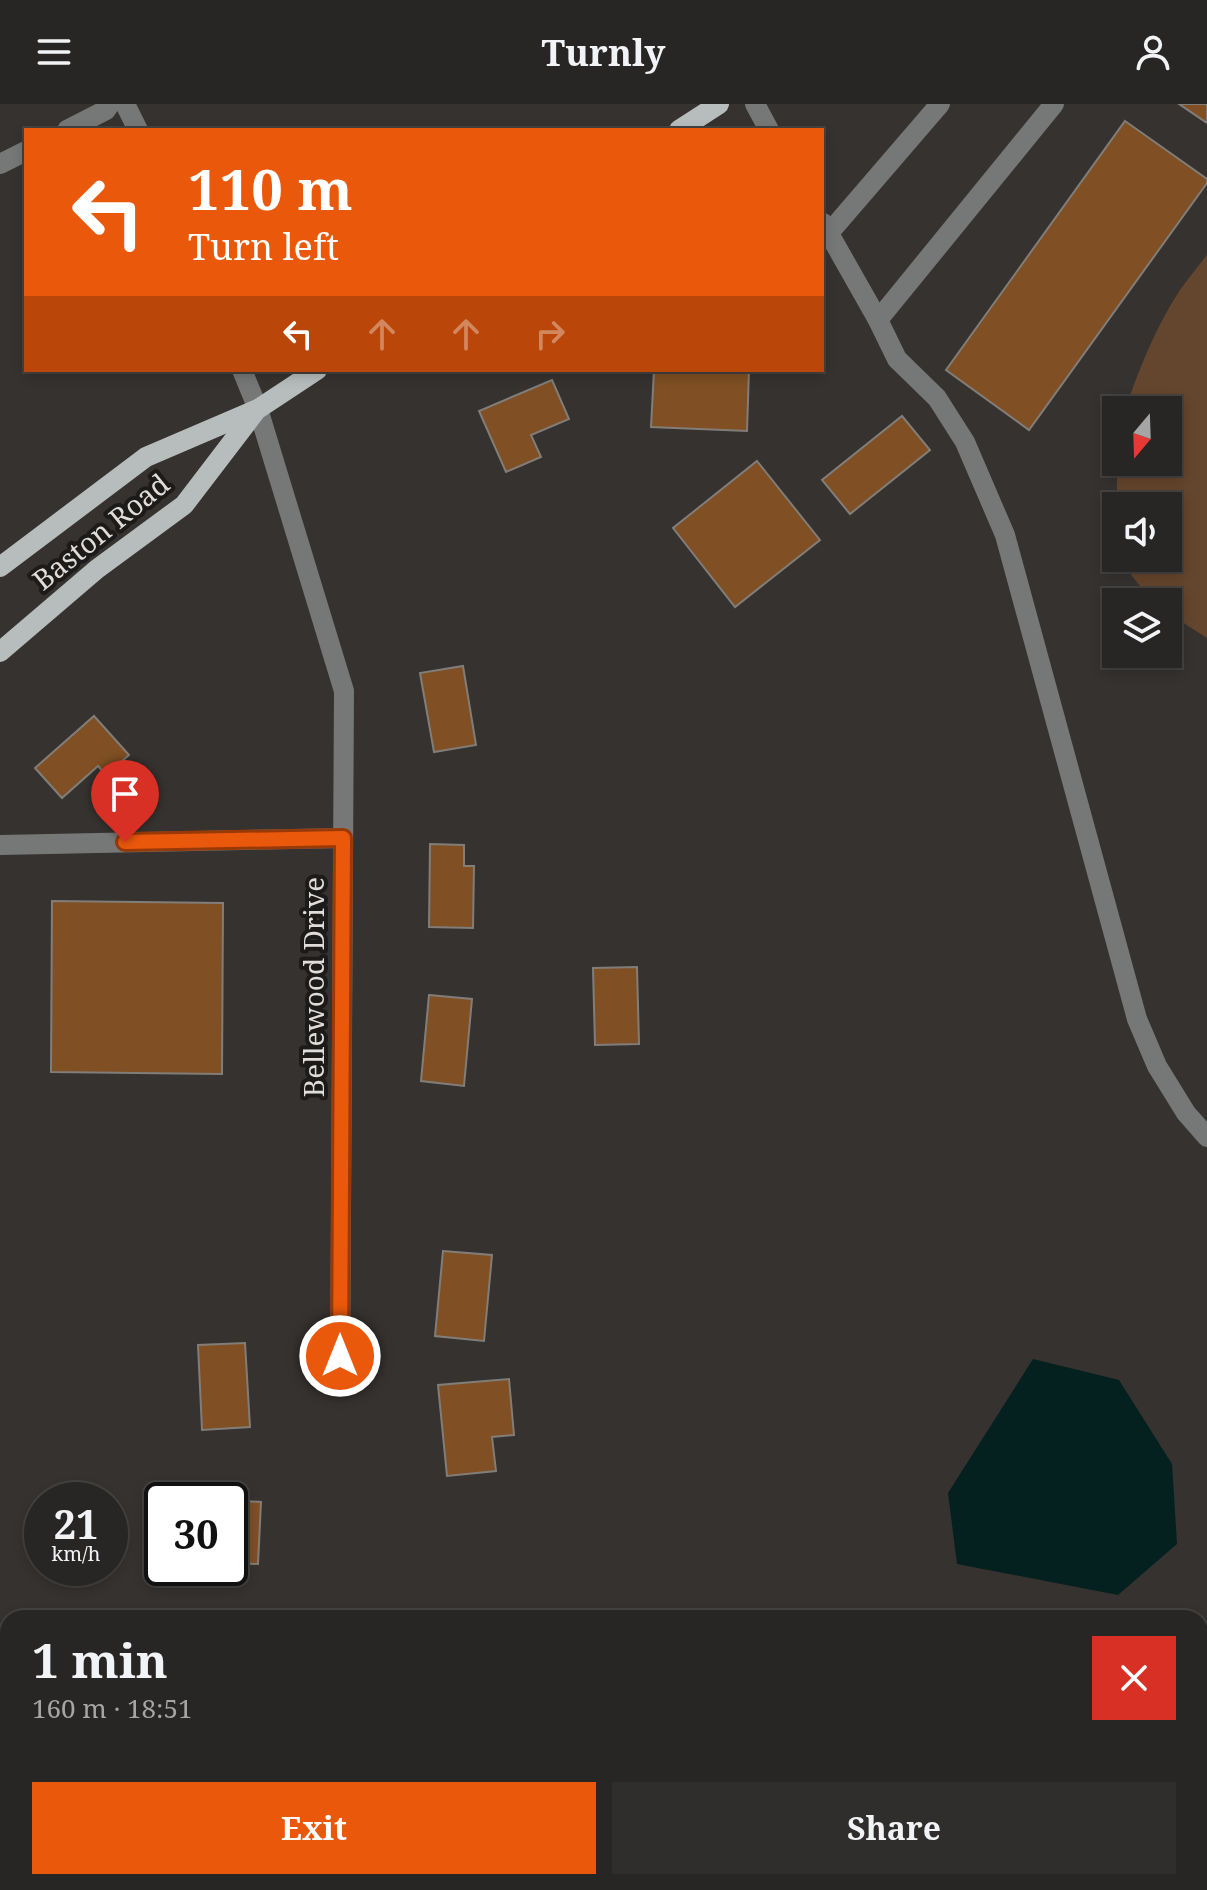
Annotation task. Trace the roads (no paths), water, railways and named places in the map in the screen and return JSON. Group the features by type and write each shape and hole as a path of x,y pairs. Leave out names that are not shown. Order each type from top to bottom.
{"main road":[{"path":"682,128 719,104"},
{"name":"Baston Road","path":"0,567 146,457 258,409 314,372"},
{"name":"Baston Road","path":"0,652 97,569 184,505 258,409"}],"street":[{"path":"71,128 106,110 110,104"},
{"path":"125,104 137,128"},
{"path":"755,104 768,128"},
{"path":"940,104 826,227 897,359 937,398 965,442 1005,535 1137,1019 1164,1078 1186,1113 1207,1137"},
{"path":"878,320 1054,104"},
{"path":"0,164 24,152"},
{"name":"Bellewood Drive","path":"243,372 258,409 344,691 340,1386"},
{"path":"0,845 343,838"}],"water":[{"path":"1033,1359 1119,1380 1172,1464 1177,1544 1118,1595 957,1564 948,1493"}]}
